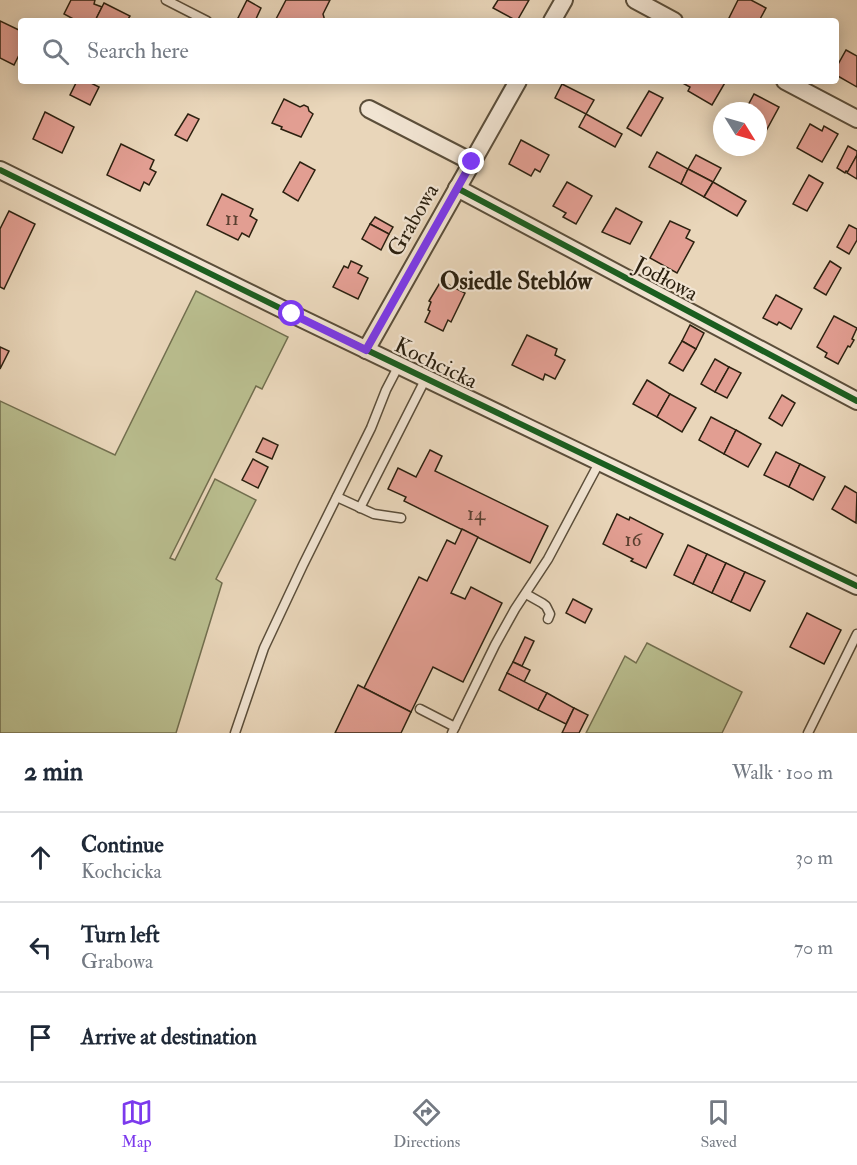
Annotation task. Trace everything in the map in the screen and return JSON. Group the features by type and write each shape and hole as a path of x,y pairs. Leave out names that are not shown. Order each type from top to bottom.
{"street":[{"path":"554,18 564,0"},
{"path":"635,0 668,18"},
{"name":"Grabowa","path":"366,350 516,84"},
{"path":"792,84 857,119"},
{"path":"369,108 472,162"},
{"name":"Kochcicka","path":"0,170 366,350 857,586"},
{"name":"Jodłowa","path":"457,188 857,401"}],"lane":[{"path":"166,0 201,18"},
{"path":"235,733 264,648 372,428 386,390 399,365"},
{"path":"360,508 426,378"},
{"path":"420,709 454,730 495,645 548,559 599,463"},
{"path":"337,497 374,514 401,518"},
{"path":"526,594 546,606 550,614 548,619"},
{"path":"808,733 857,634"}],"green space":[{"path":"196,291 288,337 262,389 256,386 170,558 175,560 215,479 256,500 216,579 222,583 176,733 0,733 0,401 115,455"},
{"path":"647,643 742,692 722,733 586,733 625,656 636,663"}],"building":[{"path":"71,0 95,0 94,4 102,7 96,18 71,18 64,14"},
{"path":"247,0 261,8 256,18 238,18"},
{"path":"286,0 330,0 323,14 324,18 277,18"},
{"path":"498,0 529,0 519,18 511,18 493,8"},
{"path":"738,0 751,0 766,8 761,18 729,18"},
{"path":"104,3 130,16 129,18 96,18"},
{"path":"0,21 18,30 18,57 14,65 0,58"},
{"path":"846,50 857,56 857,87 839,77 839,63"},
{"path":"76,84 93,84 99,87 90,105 70,95"},
{"path":"562,84 594,100 586,114 555,98"},
{"path":"684,84 724,84 712,105 688,91 690,87"},
{"path":"649,91 663,98 641,136 627,128"},
{"path":"754,94 779,107 767,129 767,102 750,102"},
{"path":"284,99 300,107 304,105 308,107 313,114 301,137 272,123"},
{"path":"45,112 74,127 62,153 33,139"},
{"path":"188,114 199,119 187,141 175,135"},
{"path":"586,114 622,134 615,147 579,127"},
{"path":"810,124 822,131 824,126 838,134 822,162 797,148"},
{"path":"521,140 549,155 540,172 535,169 531,176 509,164"},
{"path":"121,144 154,160 150,169 156,172 149,185 144,182 140,191 107,175"},
{"path":"848,146 857,151 857,155 848,172 845,173 837,168"},
{"path":"657,152 688,169 681,184 649,167"},
{"path":"696,155 721,168 713,182 688,169"},
{"path":"857,155 857,179 847,173"},
{"path":"300,162 315,170 298,201 283,192"},
{"path":"688,169 713,182 704,197 681,184"},
{"path":"809,175 823,183 807,211 793,204"},
{"path":"567,182 592,196 576,224 563,217 566,213 553,206"},
{"path":"713,182 746,201 737,216 704,197"},
{"path":"222,194 253,209 250,216 257,220 249,237 242,233 238,240 207,225"},
{"path":"616,208 642,222 630,244 602,232"},
{"path":"9,211 35,224 4,289 0,287 0,229"},
{"path":"375,217 393,227 389,234 370,224"},
{"path":"670,221 690,230 686,238 694,242 677,273 650,258"},
{"path":"370,224 389,234 381,250 362,239"},
{"path":"849,225 857,229 857,240 849,254 837,247"},
{"path":"351,261 362,266 358,273 368,278 358,299 333,287 344,266 348,268"},
{"path":"830,261 841,268 826,295 814,288"},
{"path":"441,281 465,293 451,322 448,320 443,331 425,322 430,311 428,310 431,302 429,301"},
{"path":"776,295 802,309 791,329 779,322 777,325 763,318"},
{"path":"834,316 857,328 852,339 854,340 838,364 825,357 827,353 817,347"},
{"path":"690,325 704,333 696,349 682,341"},
{"path":"527,335 557,349 555,355 565,360 555,379 545,374 543,380 512,365"},
{"path":"682,341 696,349 683,371 669,363"},
{"path":"0,347 9,351 0,369"},
{"path":"715,359 729,367 715,392 701,384"},
{"path":"729,367 741,373 727,398 715,392"},
{"path":"647,380 670,394 657,417 633,404"},
{"path":"670,394 696,408 682,432 657,417"},
{"path":"782,395 795,403 782,426 769,418"},
{"path":"711,417 736,430 724,454 699,440"},
{"path":"736,430 761,444 748,467 724,454"},
{"path":"263,438 278,445 272,459 256,452"},
{"path":"430,450 442,456 435,471 548,526 530,563 404,501 406,497 388,489 398,468 416,477"},
{"path":"776,452 800,464 789,487 764,475"},
{"path":"253,459 268,467 258,488 242,480"},
{"path":"800,464 825,477 813,500 789,487"},
{"path":"845,486 857,493 856,523 832,509"},
{"path":"617,514 629,520 630,517 663,534 646,568 603,544"},
{"path":"462,529 478,537 451,593 465,599 471,587 502,603 463,682 433,667 411,712 364,688 419,577 427,581 447,540 455,544"},
{"path":"688,545 707,554 693,584 674,575"},
{"path":"707,554 726,563 712,593 693,584"},
{"path":"726,563 745,572 731,602 712,593"},
{"path":"745,572 765,581 750,611 731,602"},
{"path":"573,599 592,609 585,623 566,613"},
{"path":"807,613 841,630 824,664 790,647"},
{"path":"525,637 534,641 522,666 513,662"},
{"path":"513,662 530,670 524,682 507,673"},
{"path":"507,673 547,693 538,710 499,690"},
{"path":"358,685 411,712 401,733 335,733"},
{"path":"547,693 574,708 566,724 538,710"},
{"path":"574,708 588,715 579,733 562,733"}],"cycle path":[{"path":"0,170 292,314 857,586"},
{"path":"457,188 857,401"}],"district":[{"name":"Osiedle Steblów","path":"516,281"}],"route":[{"path":"292,314 366,350 472,162"}]}
